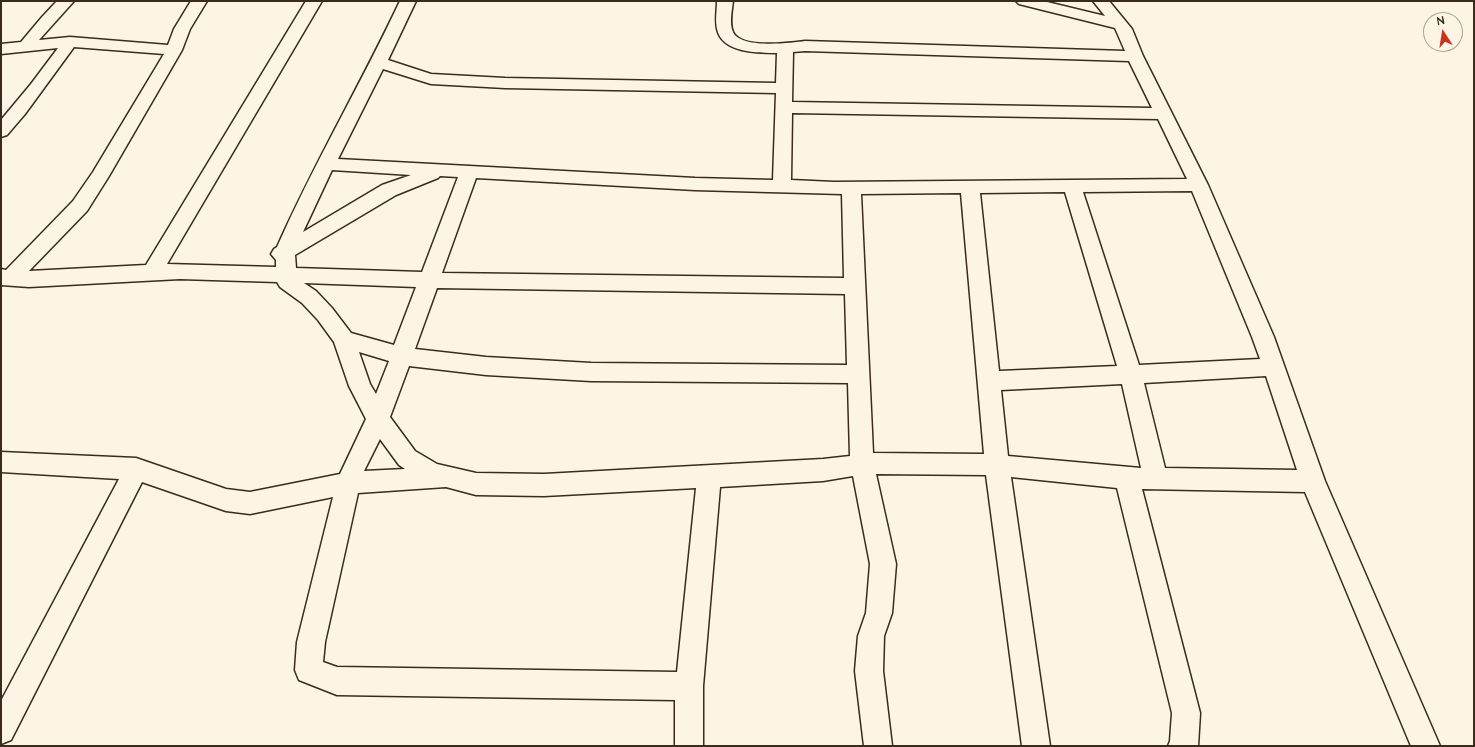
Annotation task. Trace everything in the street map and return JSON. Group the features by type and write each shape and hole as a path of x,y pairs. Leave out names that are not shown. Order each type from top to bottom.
{"street":[{"path":"25,47 47,20 66,1"},
{"path":"5,278 80,206 100,176 174,50 182,30 200,1"},
{"path":"152,272 314,1"},
{"path":"408,1 379,62 301,214 285,252 286,274 287,282 309,296 344,339 360,386 378,419 407,458 431,473 476,484 544,485 823,470 862,464 922,463 997,465 1127,478 1313,481"},
{"path":"725,1 725,31 728,37 734,42 764,48 805,46 1135,56"},
{"path":"1024,1 1119,24"},
{"path":"1101,1 1124,29 1135,56 1199,185 1263,337 1313,481 1426,746"},
{"path":"1,131 30,97 70,42"},
{"path":"1,49 70,42 174,50"},
{"path":"782,186 785,48"},
{"path":"379,62 431,79 506,83 784,88"},
{"path":"784,107 1165,114"},
{"path":"326,164 695,184 851,188 1199,185"},
{"path":"244,273 285,252 389,190 444,170"},
{"path":"469,172 378,419 355,465 348,483 311,642 310,670 337,681 689,686"},
{"path":"1072,186 1131,375 1156,479"},
{"path":"970,187 997,465 1036,746"},
{"path":"851,188 862,464 883,564 878,613 871,636 869,671 878,746"},
{"path":"5,278 29,279 180,271 429,280 855,286"},
{"path":"344,339 402,356 486,366 591,372 859,374"},
{"path":"989,380 1131,375 1273,367"},
{"path":"1,462 136,469 226,500 250,503 348,483 450,477"},
{"path":"1,730 136,469"},
{"path":"689,746 689,686 709,477"},
{"path":"1127,478 1186,712 1184,744 1182,746"}]}
